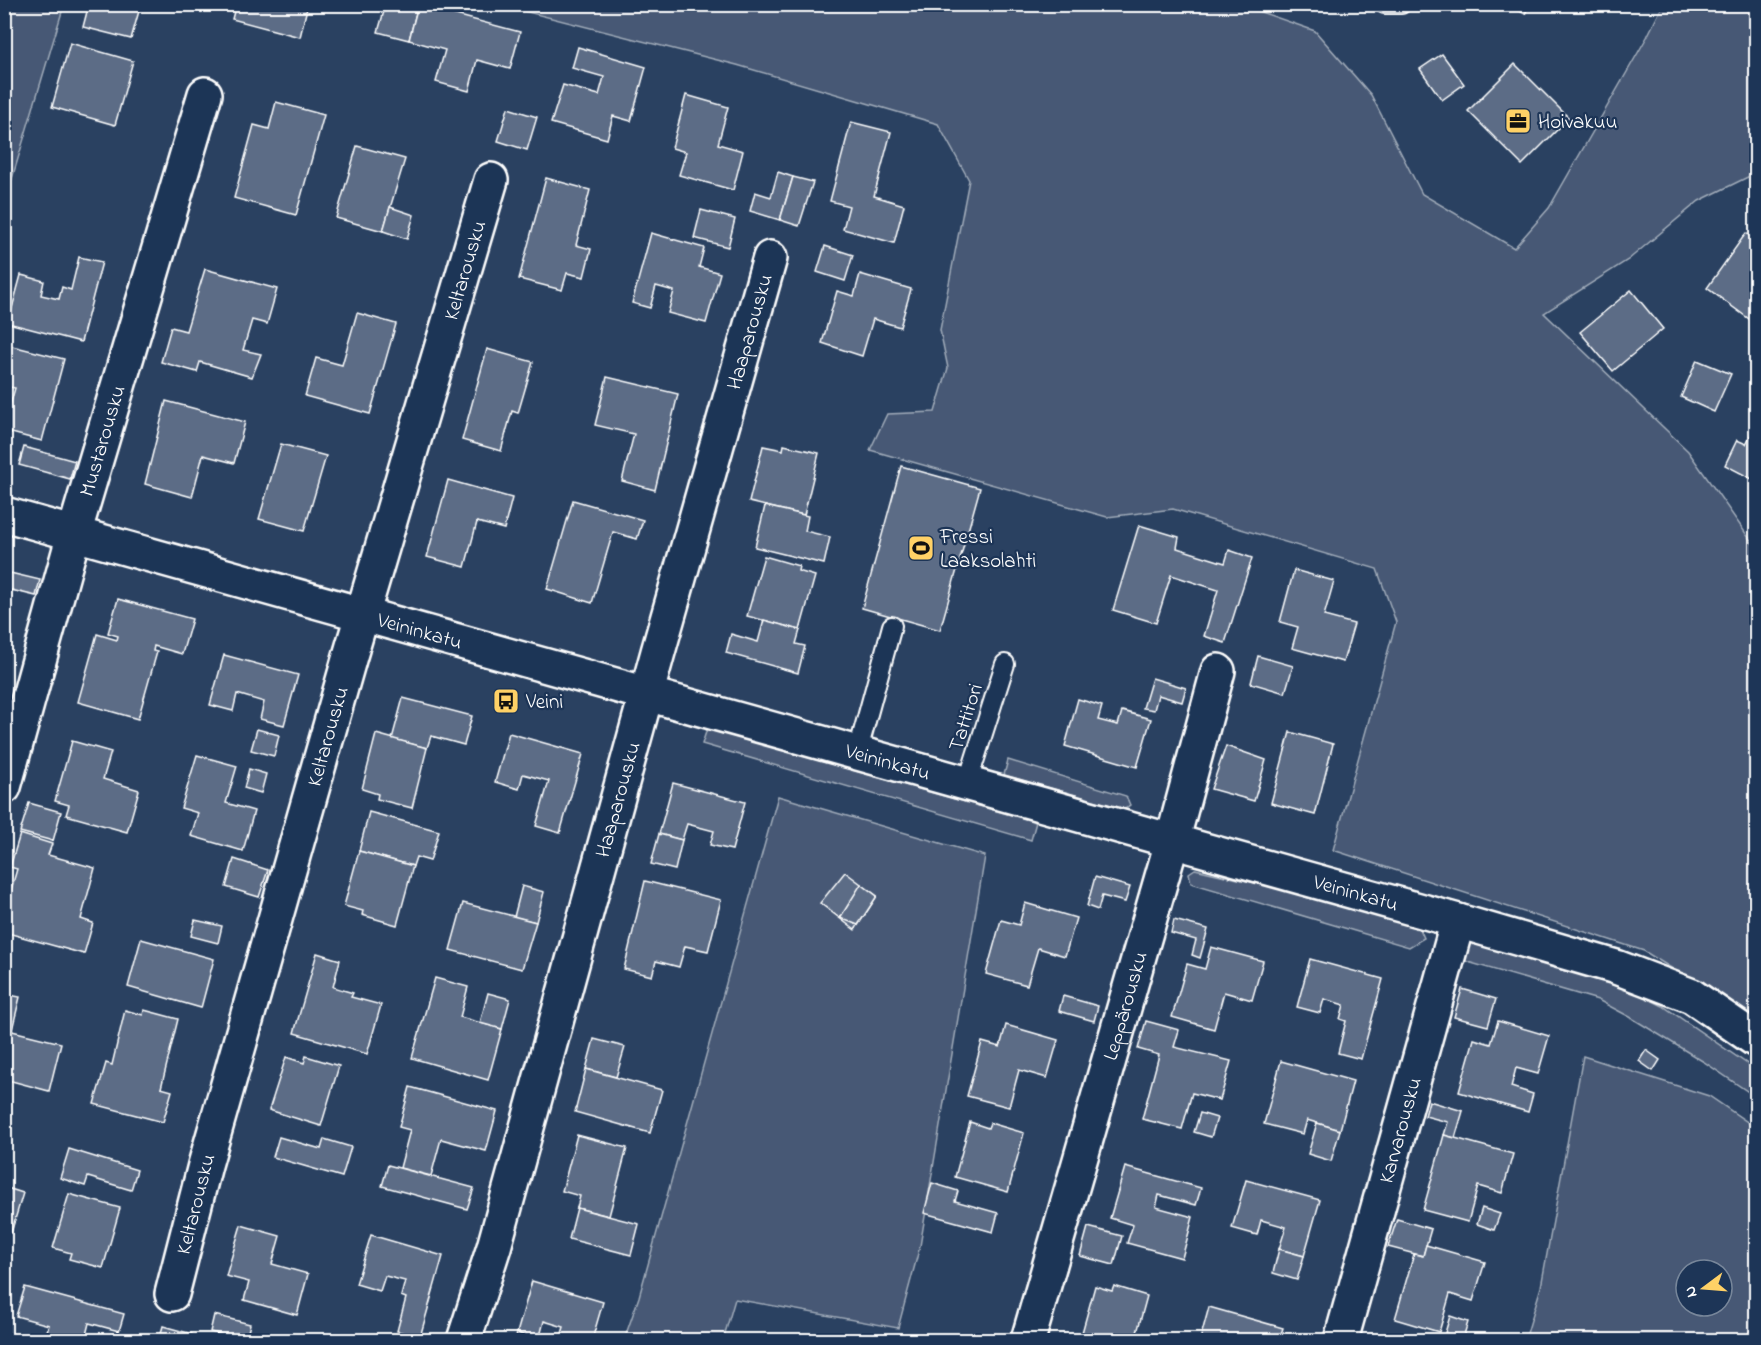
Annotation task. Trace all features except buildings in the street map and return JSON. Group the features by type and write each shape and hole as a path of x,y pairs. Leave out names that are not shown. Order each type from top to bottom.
{"street":[{"name":"Mustarousku","path":"4,787 74,534 205,94"},
{"name":"Keltarousku","path":"172,1294 205,1165 362,615 491,180"},
{"name":"Haaparousku","path":"464,1341 494,1247 646,695 770,258"},
{"name":"Veininkatu","path":"4,514 1616,967 1692,996 1756,1040"},
{"name":"Leppärousku","path":"1028,1341 1172,842 1218,671"},
{"name":"Karvarousku","path":"1341,1341 1458,921"}],"lane":[{"path":"1385,4 1401,4"},
{"path":"858,754 892,626"},
{"name":"Tattitori","path":"967,784 1005,664"}],"shaded area":[{"path":"1139,4 1143,7 1154,4 1241,5 1315,31 1371,95 1422,194 1514,248 1549,208 1663,5 1756,5 1756,173 1699,201 1628,260 1544,313 1688,451 1756,548 1756,1021 1644,951 1333,850 1396,622 1377,569 1173,509 1107,517 870,450 887,414 935,412 948,368 940,330 969,180 938,124 737,65 500,5"},
{"path":"4,5 64,5 5,202"},
{"path":"707,729 1036,822 1031,840 702,744"},
{"path":"1008,760 1126,796 1130,805 1125,809 1004,775"},
{"path":"778,796 985,856 920,1246 898,1328 735,1299 723,1340 624,1340 639,1297"},
{"path":"1195,869 1416,920 1424,938 1409,947 1191,883 1189,873"},
{"path":"1463,932 1625,987 1663,1006 1756,1070 1756,1097 1704,1062 1598,1000 1454,958"},
{"path":"1583,1056 1709,1096 1756,1128 1756,1340 1525,1340 1541,1287"}],"place":[{"name":"Hoivakuu","path":"1518,121"},
{"name":"Fressi Laaksolahti","path":"921,548"},
{"name":"Veini","path":"506,701"}]}
